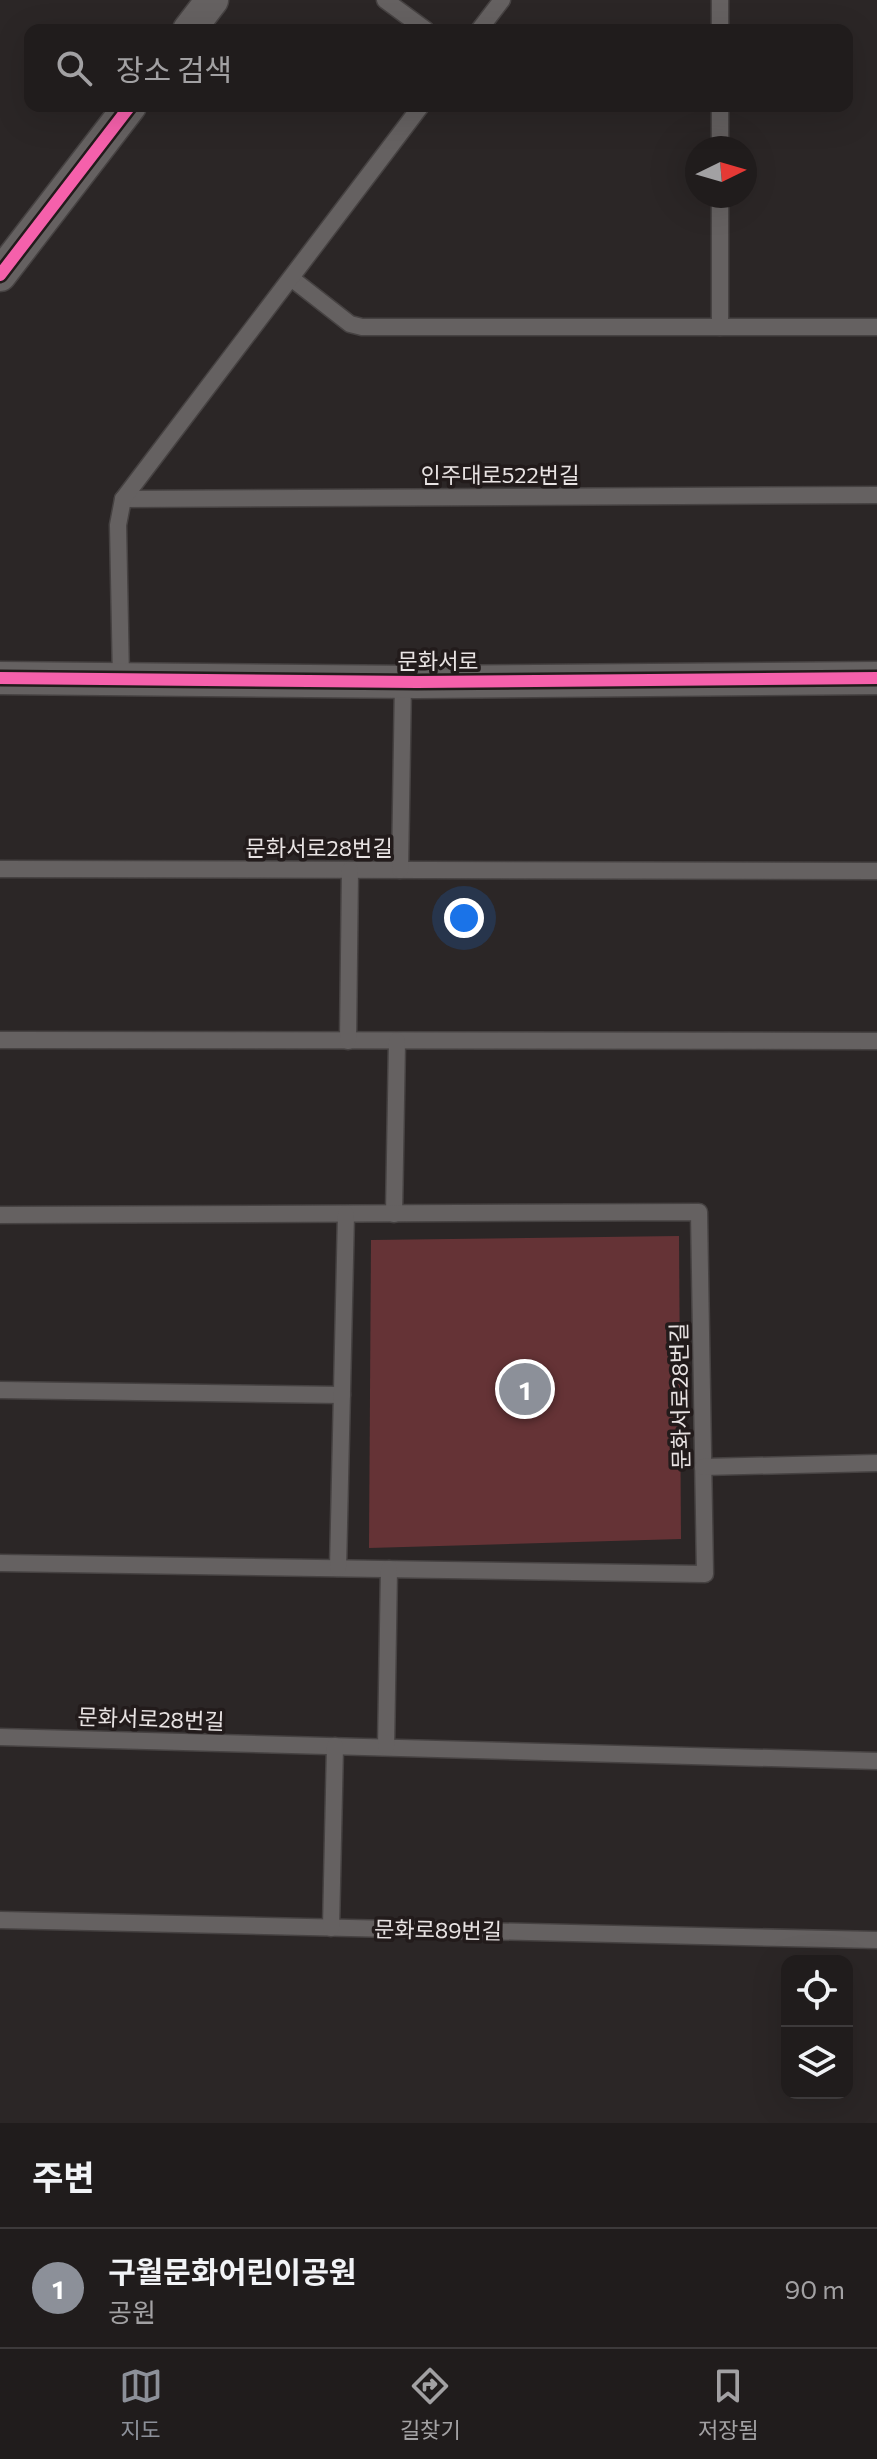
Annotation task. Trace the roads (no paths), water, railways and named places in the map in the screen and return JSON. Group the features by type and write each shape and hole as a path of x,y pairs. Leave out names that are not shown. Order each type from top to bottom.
{"street":[{"path":"194,24 212,0"},
{"path":"0,275 125,112"},
{"name":"문화서로","path":"0,678 403,681 877,678"}],"lane":[{"path":"385,0 418,24"},
{"path":"484,24 502,0"},
{"path":"720,0 720,24"},
{"path":"121,679 118,525 123,499 416,112"},
{"path":"720,112 720,136"},
{"path":"720,208 720,327"},
{"path":"291,278 350,324 362,327 877,327"},
{"name":"인주대로522번길","path":"123,499 877,495"},
{"path":"400,870 403,681"},
{"name":"문화서로28번길","path":"0,869 877,871"},
{"path":"348,1041 350,870"},
{"path":"0,1040 877,1041"},
{"path":"394,1214 397,1041"},
{"name":"문화서로28번길","path":"0,1215 699,1212 705,1574 0,1563"},
{"path":"338,1568 346,1214"},
{"path":"0,1390 342,1395"},
{"path":"703,1467 877,1463"},
{"path":"386,1747 389,1569"},
{"name":"문화서로28번길","path":"0,1737 877,1761"},
{"path":"331,1928 335,1746"},
{"name":"문화로89번길","path":"0,1920 877,1940"}],"place":[{"name":"구월문화어린이공원","path":"525,1389"}]}
